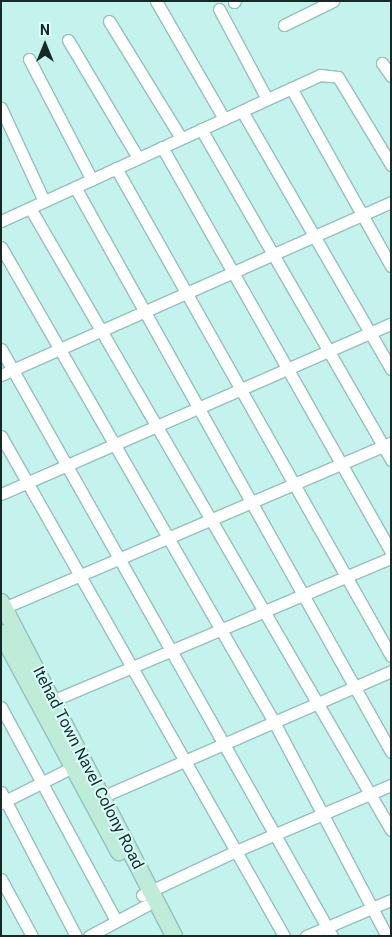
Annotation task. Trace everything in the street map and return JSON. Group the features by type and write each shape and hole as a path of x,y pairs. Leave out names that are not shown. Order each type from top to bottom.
{"street":[{"path":"156,1 224,119"},
{"path":"284,25 333,1"},
{"path":"219,10 267,99"},
{"path":"108,21 181,138"},
{"path":"68,40 138,158"},
{"path":"29,59 92,180"},
{"path":"382,63 391,76"},
{"path":"2,220 320,75 338,77 391,165"},
{"path":"291,88 391,266"},
{"path":"1,108 44,201"},
{"path":"242,111 391,369"},
{"path":"201,130 328,352 387,445 391,460"},
{"path":"162,147 391,552"},
{"path":"116,168 391,656"},
{"path":"76,187 391,752"},
{"path":"1,375 391,202"},
{"path":"30,208 391,830"},
{"path":"1,247 274,722 387,936"},
{"path":"1,494 391,324"},
{"path":"1,349 330,931"},
{"path":"1,436 284,936"},
{"path":"2,606 80,576 387,445"},
{"path":"47,703 391,558"},
{"name":"Itehad Town Navel Colony Road","path":"2,606 74,767 97,799"},
{"name":"Itehad Town Navel Colony Road","path":"1,633 47,703 147,897 163,936"},
{"path":"97,799 391,671"},
{"path":"1,707 116,921"},
{"path":"74,767 3,799 76,936"},
{"path":"89,936 116,921 147,897 236,851 391,785"},
{"path":"1,879 32,936"},
{"name":"Itehad Town Navel Colony Road","path":"147,897 174,936"},
{"path":"306,936 330,931 391,900"}]}
